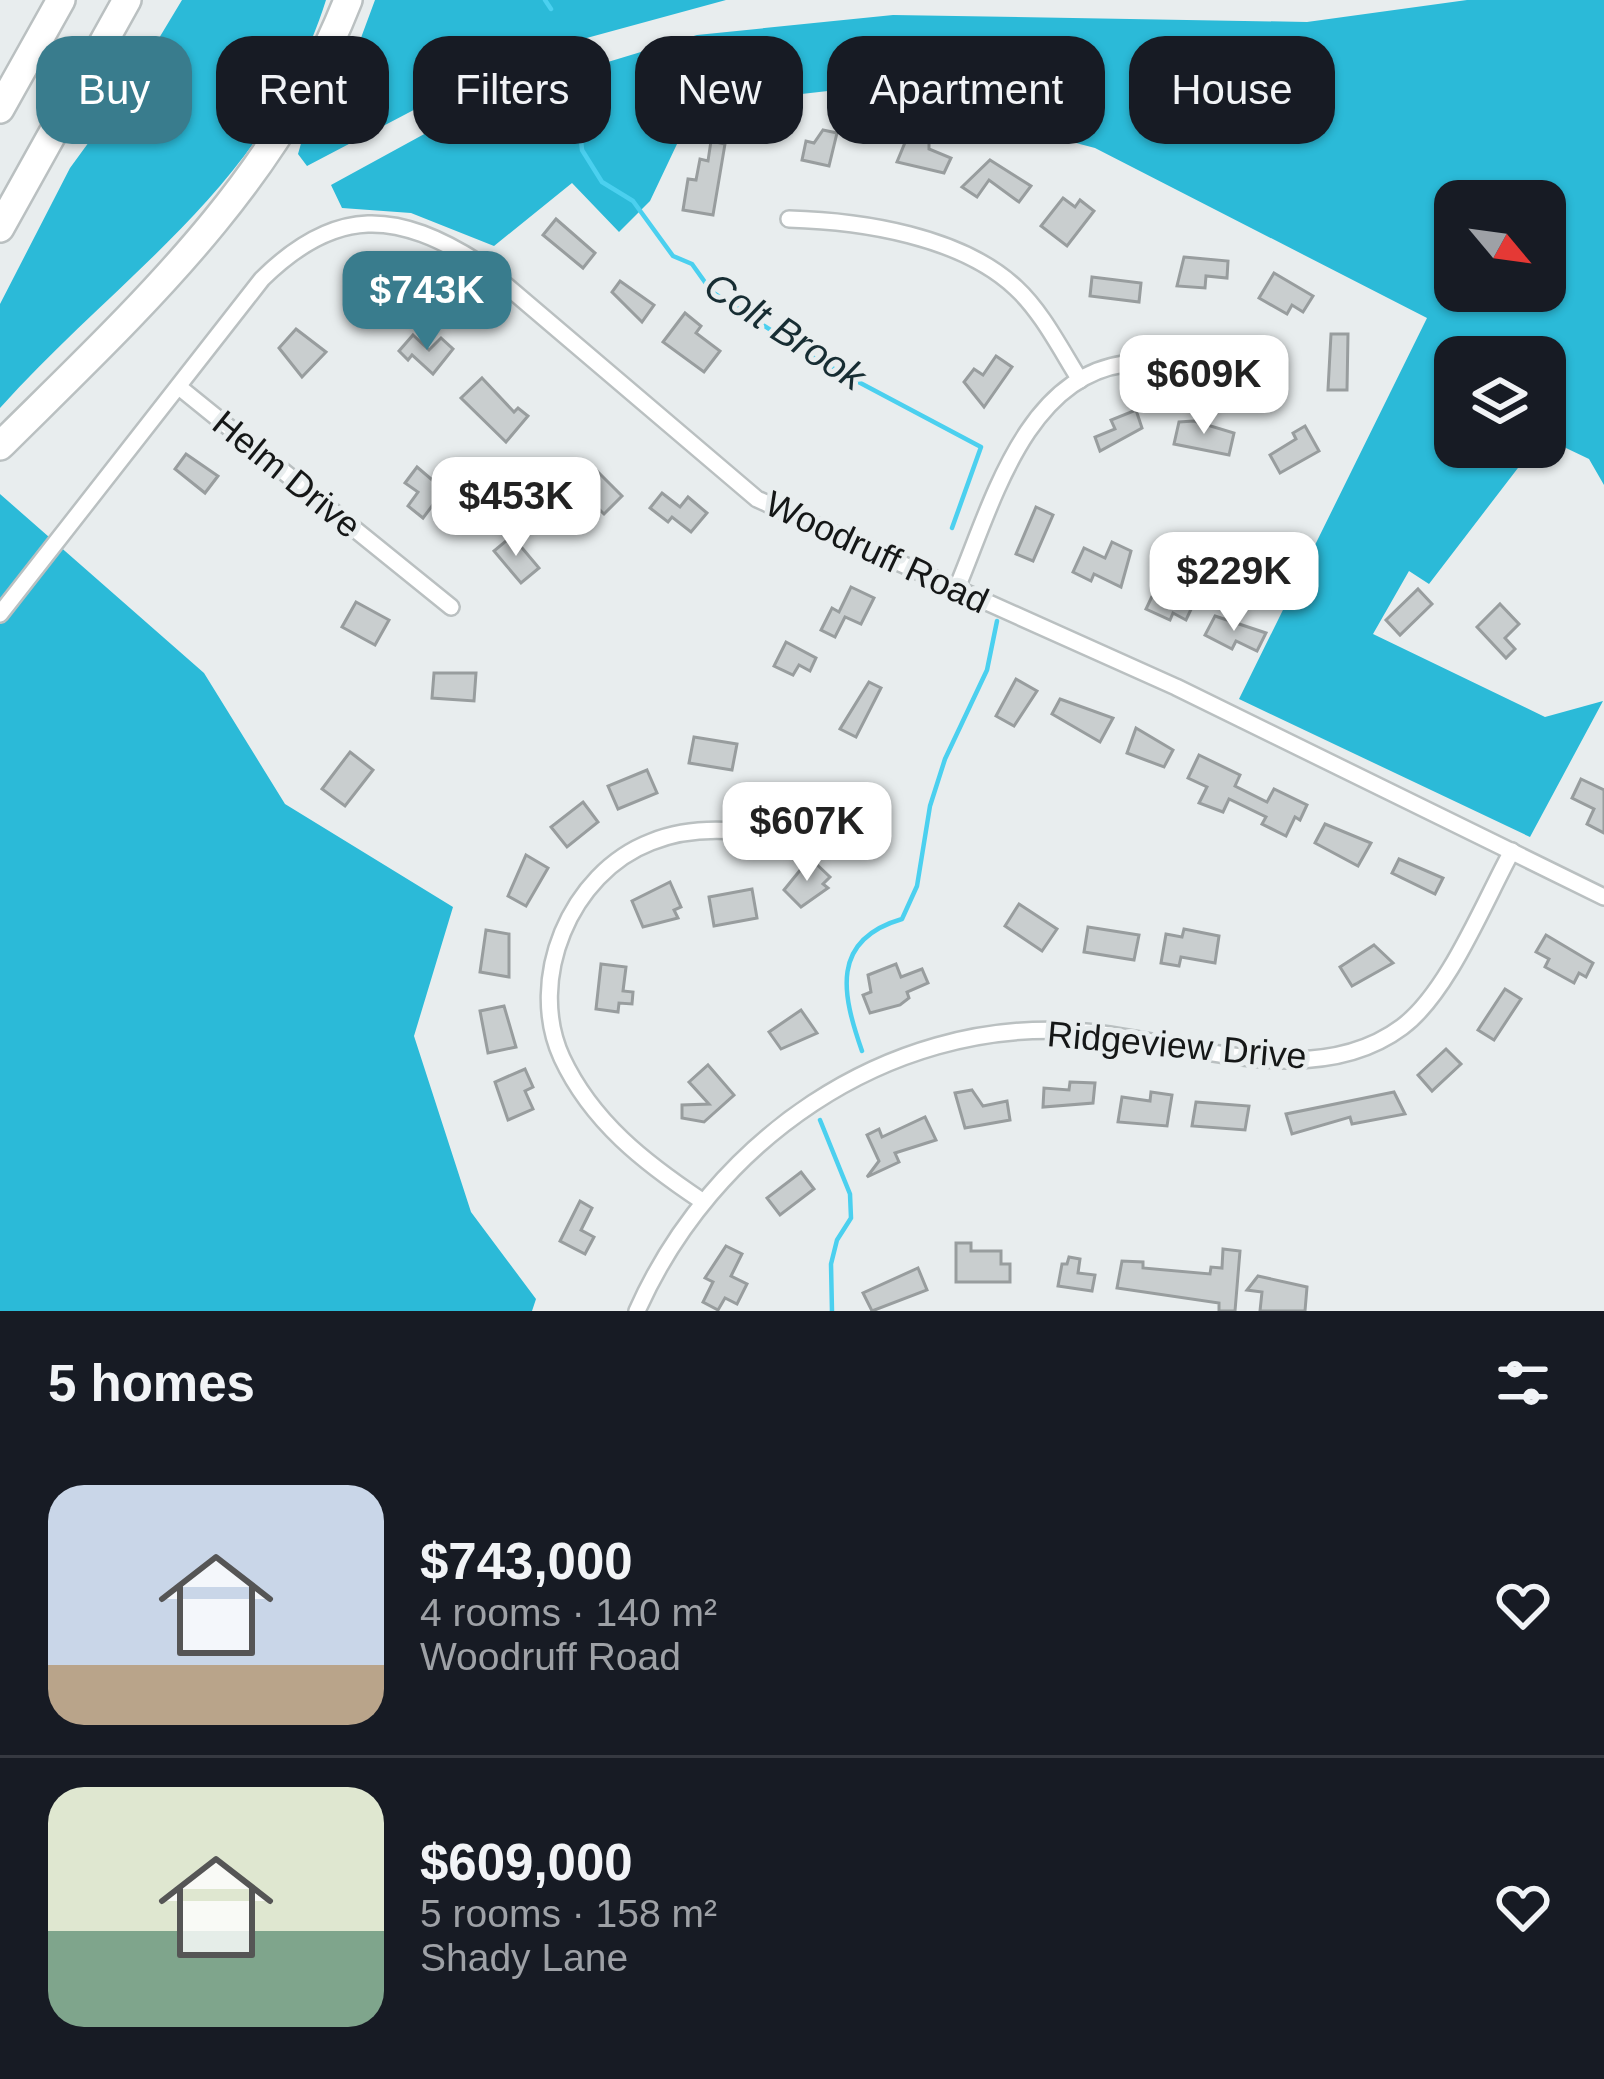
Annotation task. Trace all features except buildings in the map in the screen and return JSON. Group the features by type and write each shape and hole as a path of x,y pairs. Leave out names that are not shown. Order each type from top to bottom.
{"highway":[{"path":"0,110 61,0"},
{"path":"0,227 127,0"},
{"path":"0,446 177,270 230,209 303,98 348,0"}],"street":[{"path":"789,219 845,220 942,247 989,268 1018,289 1080,380"},
{"name":"Woodruff Road","path":"0,614 262,279 298,243 379,223 427,233 482,265 757,499 1176,687 1604,898"},
{"path":"956,590 1018,447 1048,406 1080,380 1122,364 1172,363 1243,374"},
{"name":"Helm Drive","path":"178,387 451,607"},
{"path":"702,1201 621,1142 586,1101 560,1054 549,1006 550,970 562,932 613,865 649,842 696,830 759,834"},
{"name":"Ridgeview Drive","path":"637,1311 657,1266 702,1201 788,1118 848,1081 981,1035 1075,1031 1291,1060 1329,1058 1368,1046 1403,1027 1434,994 1512,851"}],"shaded area":[{"path":"182,0 326,0 312,36 216,36 216,144 252,144 187,223 0,408 0,304 70,168 88,144 192,144 192,36 160,36"},
{"path":"375,0 726,0 594,36 413,36 413,110 389,123 389,36 362,36"},
{"path":"1467,0 1604,0 1604,485 1589,459 1566,448 1566,336 1434,336 1434,468 1518,468 1429,584 1409,571 1373,634 1545,717 1603,701 1530,837 1239,699 1427,318 1080,144 1105,144 1105,36 827,36 827,91 803,94 803,36 694,36 893,15 1307,22"},
{"path":"635,54 635,144 677,144 650,201 619,232 572,183 494,246 411,213 342,208 331,185 413,140 413,144 611,144 611,61"},
{"path":"301,144 349,144 307,166 298,154"},
{"path":"0,494 204,673 285,804 453,907 414,1036 471,1212 536,1299 532,1311 0,1311"}],"waterway":[{"name":"Colt Brook","path":"545,0 551,9"},
{"name":"Colt Brook","path":"581,144 602,182 633,201 673,256 692,264 712,292 817,360 981,447 952,528"},
{"name":"Colt Brook","path":"862,1051 847,990 852,955 879,928 902,919 917,886 930,806 945,759 987,670 997,621"},
{"name":"Colt Brook","path":"820,1120 850,1194 851,1218 837,1240 831,1264 832,1311"}]}
